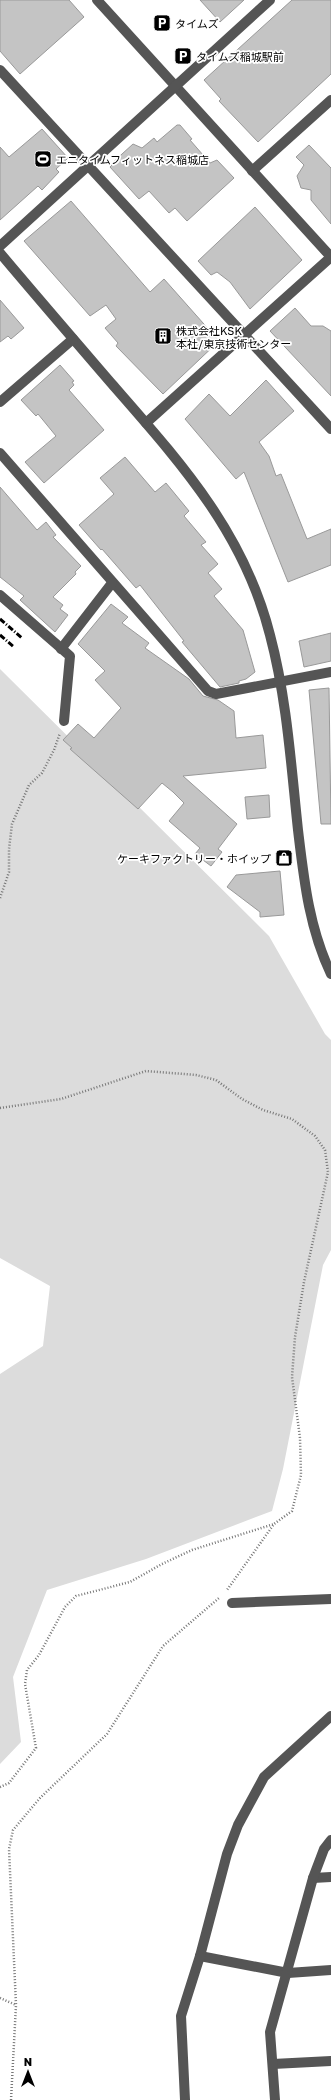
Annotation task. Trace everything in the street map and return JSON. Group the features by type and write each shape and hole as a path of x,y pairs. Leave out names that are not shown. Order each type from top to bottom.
{"street":[{"path":"0,246 270,0"},
{"path":"102,2 176,87 331,257 242,335 146,423"},
{"path":"0,70 242,335 331,429"},
{"path":"252,171 331,100"},
{"path":"0,253 181,463 209,500 232,540 251,579 265,616 281,682 304,884 312,922 324,959 331,974"},
{"path":"0,402 73,339"},
{"path":"0,453 112,583 208,691 216,694 331,672"},
{"path":"62,649 112,583"},
{"path":"0,595 70,656 64,721"},
{"path":"232,1602 331,1599"},
{"path":"185,2100 181,2016 200,1956 227,1854 238,1826 264,1777 331,1716"},
{"path":"275,2100 270,2032 288,1973 313,1878 324,1849 331,1840"},
{"path":"313,1878 331,1878"},
{"path":"200,1956 288,1973 331,1970"},
{"path":"273,2064 331,2061"}],"path":[{"path":"0,898 9,872 9,848 12,824 29,785 42,773 54,750 64,721"},
{"path":"0,1108 60,1099 146,1071 196,1075 216,1080 242,1099 263,1110 292,1119 315,1136 325,1150 328,1172 304,1282 295,1337 292,1377 300,1438 301,1475 292,1511 274,1524 222,1595 163,1646 107,1734 40,1798 13,1830 9,1849 16,2005 11,2100"},
{"path":"0,1787 9,1782 36,1748 25,1684 27,1670 39,1655 65,1607 76,1596 130,1582 162,1564 192,1550 274,1524"},
{"path":"0,1998 16,2005"}],"shaded area":[{"path":"0,669 269,936 325,1034 331,1040 331,1250 323,1265 283,1469 272,1511 146,1559 47,1590 13,1677 21,1742 0,1764 0,1374 43,1346 50,1286 0,1258"}],"building":[{"path":"0,0 69,0 84,17 20,74 0,51"},
{"path":"200,0 244,0 220,22"},
{"path":"292,0 331,0 331,74 258,142 219,101 221,99 204,80"},
{"path":"177,125 180,125 192,139 190,140 210,163 217,160 234,178 187,221 175,208 169,213 149,191 139,199 110,167 112,165 111,164 133,144 142,148 154,138 157,142"},
{"path":"42,129 68,158 56,169 59,172 42,190 38,186 0,220 0,147 9,157"},
{"path":"309,145 331,168 331,224 311,200 311,190 301,188 297,176 304,165 296,157"},
{"path":"71,201 150,292 164,279 219,341 163,394 116,346 118,343 105,328 116,319 106,305 90,316 24,241"},
{"path":"255,207 302,260 250,309 230,282 217,272 211,275 198,261"},
{"path":"0,300 24,328 11,339 8,336 0,342"},
{"path":"295,308 311,326 323,326 331,331 331,396 270,331"},
{"path":"60,365 74,381 72,382 74,385 69,390 104,430 44,483 25,462 56,436 38,414 36,416 21,400"},
{"path":"266,380 294,411 259,442 269,456 276,476 281,474 307,539 331,529 331,565 288,582 244,472 236,479 185,419 209,394 230,416"},
{"path":"125,457 155,492 166,483 189,511 184,516 206,542 201,545 218,564 208,573 222,589 214,596 243,630 255,672 246,679 239,681 239,683 220,687 182,642 184,641 140,585 136,588 79,525 114,494 100,478"},
{"path":"0,487 37,530 46,522 56,535 53,537 81,566 75,572 76,574 53,597 63,605 60,609 68,615 55,632 20,600 24,596 0,577"},
{"path":"111,604 128,617 122,623 149,643 145,648 189,679 203,696 218,700 234,711 236,738 263,735 266,768 183,776 237,824 218,849 222,852 211,866 195,854 200,848 169,821 184,803 173,792 162,783 138,809 70,749 72,748 63,740 78,724 94,738 121,708 95,680 105,671 78,644"},
{"path":"331,633 331,661 304,667 299,641"},
{"path":"329,688 331,824 321,824 309,690"},
{"path":"269,795 270,817 247,819 245,797"},
{"path":"280,871 284,915 260,917 260,912 227,887 236,875"}],"railway":[{"path":"0,619 22,638"},
{"path":"0,635 14,647"}],"place":[{"name":"タイムズ","path":"162,23"},
{"name":"タイムズ稲城駅前","path":"183,56"},
{"name":"エニタイムフィットネス稲城店","path":"43,159"},
{"name":"株式会社KSK 本社/東京技術センター","path":"163,336"},
{"name":"ケーキファクトリー・ホイップ","path":"284,858"}]}
